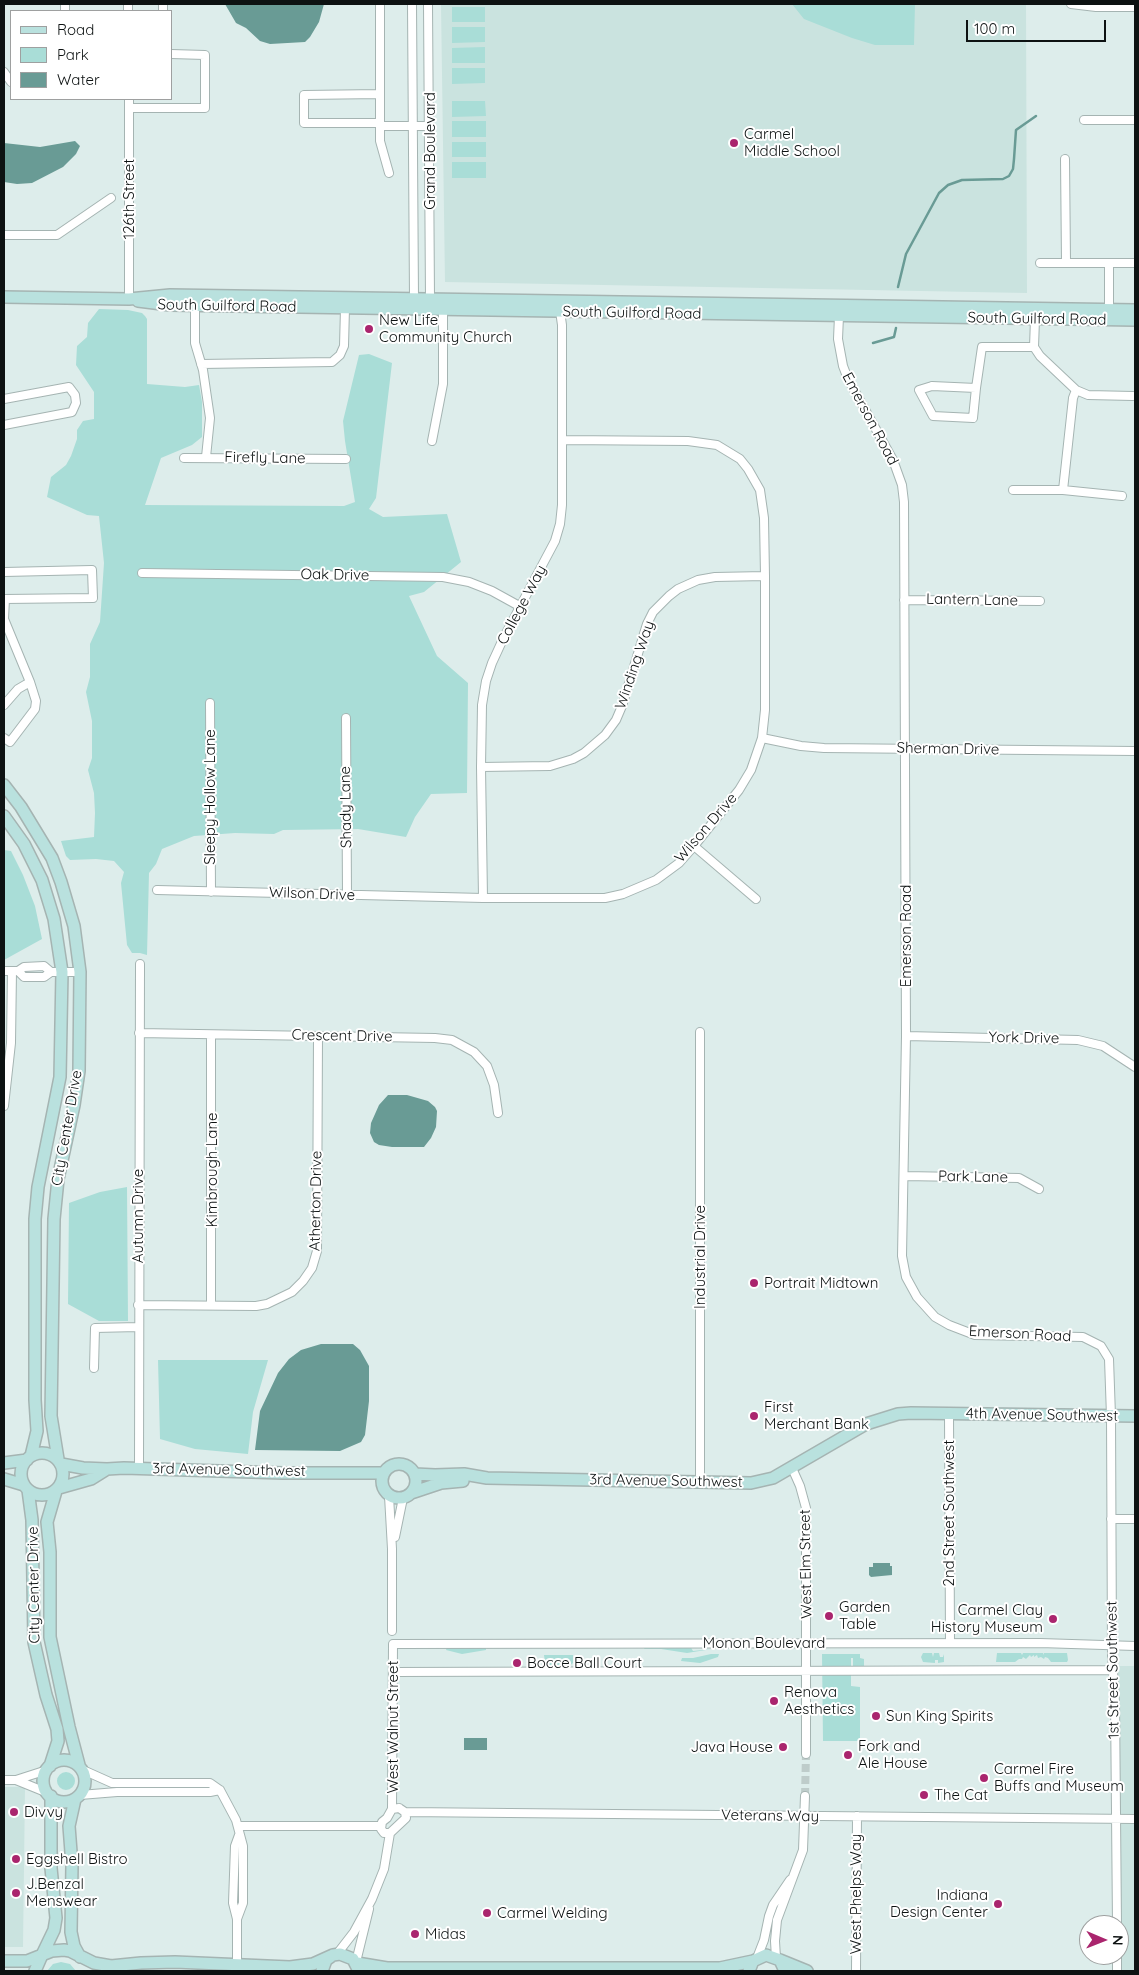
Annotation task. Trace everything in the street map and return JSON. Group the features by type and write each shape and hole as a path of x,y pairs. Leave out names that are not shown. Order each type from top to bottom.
{"street":[{"path":"380,4 381,148 389,173"},
{"name":"Grand Boulevard","path":"412,4 414,299"},
{"name":"Grand Boulevard","path":"428,4 430,299"},
{"path":"1071,4 1096,7 1135,7"},
{"path":"129,108 204,108 205,55 172,54"},
{"path":"380,94 304,95 304,123 430,126"},
{"name":"126th Street","path":"129,100 129,299"},
{"path":"1084,120 1135,120"},
{"path":"1065,160 1066,262"},
{"path":"4,235 57,235 112,198"},
{"path":"1040,263 1135,263"},
{"path":"1109,263 1109,309"},
{"name":"South Guilford Road","path":"4,297 129,299 170,295 1135,310"},
{"name":"South Guilford Road","path":"129,299 144,303 195,306 1135,320"},
{"path":"195,306 196,343 210,418 206,457"},
{"path":"201,364 332,362 340,355 344,346 345,308"},
{"path":"432,441 444,384 443,310"},
{"name":"College Way","path":"482,898 482,705 486,681 504,636 548,556 560,524 562,505 562,325 560,311"},
{"name":"Emerson Road","path":"839,316 840,353 848,379 893,460 902,486 904,517 906,1036 902,1256 906,1277 917,1297 926,1308 949,1325 975,1335 1083,1337 1101,1346 1109,1359 1111,1416"},
{"path":"1035,319 1034,347 1040,356 1076,390 1088,395 1133,396"},
{"path":"976,388 932,386 919,390 933,416 973,418 982,347 1034,347"},
{"path":"4,398 69,387 75,395 76,403 72,412 4,425"},
{"path":"1063,490 1073,398 1076,390"},
{"name":"Wilson Drive","path":"156,890 589,899 615,896 644,886 656,880 679,863 739,790 751,770 762,738 765,710 765,576 764,518 760,490 740,459 727,450 705,442 562,440"},
{"name":"Firefly Lane","path":"184,458 346,460"},
{"path":"1013,490 1063,490 1122,496"},
{"path":"4,572 92,570 92,598 4,599 4,619 36,701 35,709 10,742 4,738"},
{"name":"Oak Drive","path":"142,572 443,577 470,582 492,591 521,607"},
{"name":"Winding Way","path":"481,767 550,766 584,753 605,735 616,720 647,624 653,612 668,596 698,580 714,577 765,576"},
{"name":"Lantern Lane","path":"904,600 1040,601"},
{"path":"4,705 18,689 30,682"},
{"name":"Sleepy Hollow Lane","path":"210,703 210,892"},
{"name":"Shady Lane","path":"346,718 347,895"},
{"name":"Sherman Drive","path":"762,738 801,746 1135,752"},
{"name":"City Center Drive","path":"4,785 21,807 52,858 74,926 80,972 79,1071 74,1105 58,1179 54,1219 50,1416 60,1462"},
{"name":"City Center Drive","path":"4,816 24,844 42,880 54,919 60,1077 39,1181 35,1219 35,1400 37,1431 29,1458"},
{"path":"694,846 756,899"},
{"name":"Autumn Drive","path":"139,1468 140,964"},
{"path":"4,1106 11,1043 11,971 24,967 44,966 56,972 80,972"},
{"name":"Industrial Drive","path":"700,1032 700,1482"},
{"name":"Crescent Drive","path":"139,1033 435,1038 452,1040 461,1043 474,1052 487,1066 494,1085 498,1113"},
{"name":"Kimbrough Lane","path":"211,1305 212,1034"},
{"name":"Atherton Drive","path":"138,1305 267,1304 292,1292 304,1281 312,1268 317,1251 318,1036"},
{"name":"York Drive","path":"906,1036 1078,1040 1103,1046 1135,1067"},
{"name":"Park Lane","path":"904,1176 1019,1178 1039,1189"},
{"path":"94,1368 95,1328 138,1327"},
{"name":"3rd Avenue Southwest","path":"407,1496 441,1483 487,1478 751,1483 773,1478 875,1420 887,1416 912,1413 949,1413"},
{"name":"4th Avenue Southwest","path":"949,1413 1135,1416"},
{"name":"2nd Street Southwest","path":"949,1413 950,1643"},
{"name":"1st Street Southwest","path":"1111,1416 1112,1670 1115,1702 1116,1915"},
{"path":"4,1462 47,1453 60,1462 64,1476 58,1489 39,1496 26,1487 4,1480"},
{"path":"26,1487 21,1474 29,1458"},
{"name":"3rd Avenue Southwest","path":"60,1462 83,1468 107,1469 139,1468 283,1472 351,1471 382,1478"},
{"path":"392,1548 407,1496 416,1484 415,1474 408,1466 398,1464 388,1467 382,1478 385,1492 389,1496 392,1548 392,1631"},
{"name":"West Elm Street","path":"792,1468 800,1486 806,1508 806,1754"},
{"name":"3rd Avenue Southwest","path":"58,1489 91,1479 107,1469"},
{"name":"3rd Avenue Southwest","path":"415,1474 464,1474 487,1478"},
{"name":"City Center Drive","path":"26,1487 32,1520 34,1642 46,1695 57,1729 58,1741 48,1768"},
{"name":"City Center Drive","path":"58,1489 47,1522 50,1552 50,1637 68,1727 81,1768"},
{"path":"389,1496 407,1496"},
{"path":"1111,1519 1135,1519"},
{"name":"Monon Boulevard","path":"393,1644 1040,1643 1135,1646"},
{"name":"West Walnut Street","path":"392,1809 393,1644"},
{"name":"Monon Boulevard","path":"393,1672 1112,1670"},
{"path":"4,1780 16,1780 48,1768 55,1762 67,1760 112,1783 210,1783 220,1790 238,1826 239,1835 234,1855 234,1903 237,1919 236,1965"},
{"path":"35,1971 54,1930 56,1918 51,1868 49,1794 44,1779 48,1768"},
{"path":"81,1768 85,1784 77,1797 69,1826 72,1884 71,1932 74,1946 88,1971"},
{"path":"16,1780 49,1794 60,1801 117,1792 210,1792 220,1790"},
{"path":"781,1963 774,1941 777,1920 803,1850 805,1796"},
{"name":"Veterans Way","path":"392,1809 399,1808 405,1812 1135,1819"},
{"path":"381,1826 392,1809"},
{"path":"381,1826 384,1833 390,1833 406,1818 405,1812"},
{"name":"West Phelps Way","path":"856,1971 857,1816"},
{"path":"238,1826 381,1826"},
{"path":"357,1965 372,1900 387,1861 390,1833"},
{"path":"753,1963 764,1940 773,1905 793,1876"},
{"path":"322,1971 326,1960 335,1955 354,1932 372,1900"},
{"path":"4,1961 27,1961 64,1950 94,1963 111,1966 168,1962 297,1966 320,1962 335,1955 347,1955 357,1965 380,1968 720,1968 753,1963 766,1955 781,1963 807,1971"}],"shaded area":[{"name":"Carmel Middle School","path":"441,4 1026,4 1027,293 445,282"},
{"path":"1118,1666 1135,1666 1135,1971 1118,1971 1118,1965 1129,1965 1129,1915 1118,1915"},
{"path":"4,1787 25,1787 23,1947 4,1947"}],"green space":[{"path":"792,4 915,4 914,45 875,45 852,38 804,19"},
{"path":"452,7 485,7 485,22 452,22"},
{"path":"452,27 485,27 485,42 452,43"},
{"path":"485,47 485,63 452,63 452,48"},
{"path":"452,68 485,68 485,83 452,84"},
{"path":"452,101 485,101 486,116 452,117"},
{"path":"452,121 486,121 486,137 452,137"},
{"path":"452,142 486,142 486,157 452,157"},
{"path":"452,162 486,162 486,178 452,178"},
{"path":"99,309 128,310 142,313 147,319 147,384 185,387 199,385 202,402 202,437 192,445 161,458 145,505 344,506 355,502 343,421 359,355 369,354 392,363 376,498 369,509 383,517 447,514 461,562 424,592 409,596 437,656 468,683 467,793 431,794 415,817 406,837 358,829 283,830 274,834 235,833 194,836 162,849 156,864 149,873 147,955 132,953 127,945 121,883 124,872 114,861 96,859 70,860 66,856 61,841 94,837 94,793 88,770 92,758 92,721 86,692 90,677 90,644 100,622 104,563 99,516 87,515 47,497 51,477 66,465 71,456 77,439 77,430 83,421 94,419 94,392 76,365 77,346 87,337 88,323"},
{"path":"4,850 11,851 23,875 35,906 42,939 4,960"},
{"path":"127,1187 128,1321 99,1321 68,1304 69,1203 100,1192"},
{"path":"158,1360 268,1360 253,1412 248,1454 195,1449 160,1439"},
{"path":"690,1646 693,1651 712,1649 687,1653 661,1649 644,1649 645,1647"},
{"path":"447,1647 486,1647 486,1650 462,1654 446,1650"},
{"path":"923,1653 932,1653 933,1657 934,1653 939,1653 940,1657 943,1657 944,1654 944,1662 938,1663 938,1660 935,1660 935,1663 923,1662 921,1657"},
{"path":"997,1653 1021,1653 1022,1655 1023,1653 1043,1653 1044,1655 1044,1653 1067,1653 1068,1660 1067,1662 1051,1662 1045,1657 1044,1659 1038,1658 1037,1655 1031,1657 1030,1655 1026,1659 1023,1657 1015,1662 996,1662"},
{"path":"719,1654 718,1657 700,1663 681,1661 682,1658 693,1658"},
{"path":"822,1654 860,1654 860,1658 864,1659 864,1666 853,1666 853,1658 851,1658 851,1686 860,1687 860,1741 823,1741"},
{"path":"544,1655 573,1655 573,1663 568,1667 549,1668 545,1663"},
{"path":"66,1772 72,1775 75,1781 72,1787 66,1790 60,1787 57,1781 60,1775"},
{"path":"61,1962 70,1964 76,1971 47,1971 53,1964"}],"water":[{"path":"225,4 324,4 319,22 305,42 270,44 260,41 246,28 236,23"},
{"path":"75,141 80,146 76,154 63,167 32,183 17,184 4,182 4,143 40,147"},
{"path":"388,1095 407,1095 428,1101 435,1107 437,1111 436,1127 424,1147 392,1147 379,1145 374,1142 370,1133 371,1123 379,1105"},
{"path":"321,1344 353,1344 360,1350 369,1366 369,1401 365,1435 361,1442 340,1451 255,1450 260,1411 278,1373 289,1359 301,1350"},
{"path":"873,1563 890,1563 892,1575 871,1577 869,1575 869,1567 873,1567"},
{"path":"464,1738 487,1738 487,1750 464,1750"}],"waterway":[{"path":"898,287 906,254 939,193 948,185 962,180 1003,179 1009,176 1013,169 1016,130 1036,116"},
{"path":"873,343 894,337 896,328"}],"tunnel":[{"path":"805,1796 806,1754"}],"place":[{"name":"Carmel Middle School","path":"734,143"},
{"name":"New Life Community Church","path":"369,329"},
{"name":"Portrait Midtown","path":"754,1283"},
{"name":"First Merchant Bank","path":"754,1416"},
{"name":"Garden Table","path":"829,1616"},
{"name":"Carmel Clay History Museum","path":"1053,1619"},
{"name":"Bocce Ball Court","path":"517,1663"},
{"name":"Renova Aesthetics","path":"774,1701"},
{"name":"Sun King Spirits","path":"876,1716"},
{"name":"Java House","path":"783,1747"},
{"name":"Fork and Ale House","path":"848,1755"},
{"name":"Carmel Fire Buffs and Museum","path":"984,1778"},
{"name":"The Cat","path":"924,1795"},
{"name":"Divvy","path":"14,1812"},
{"name":"Eggshell Bistro","path":"16,1859"},
{"name":"J.Benzal Menswear","path":"16,1893"},
{"name":"Indiana Design Center","path":"998,1904"},
{"name":"Carmel Welding","path":"487,1913"},
{"name":"Midas","path":"415,1934"}]}
